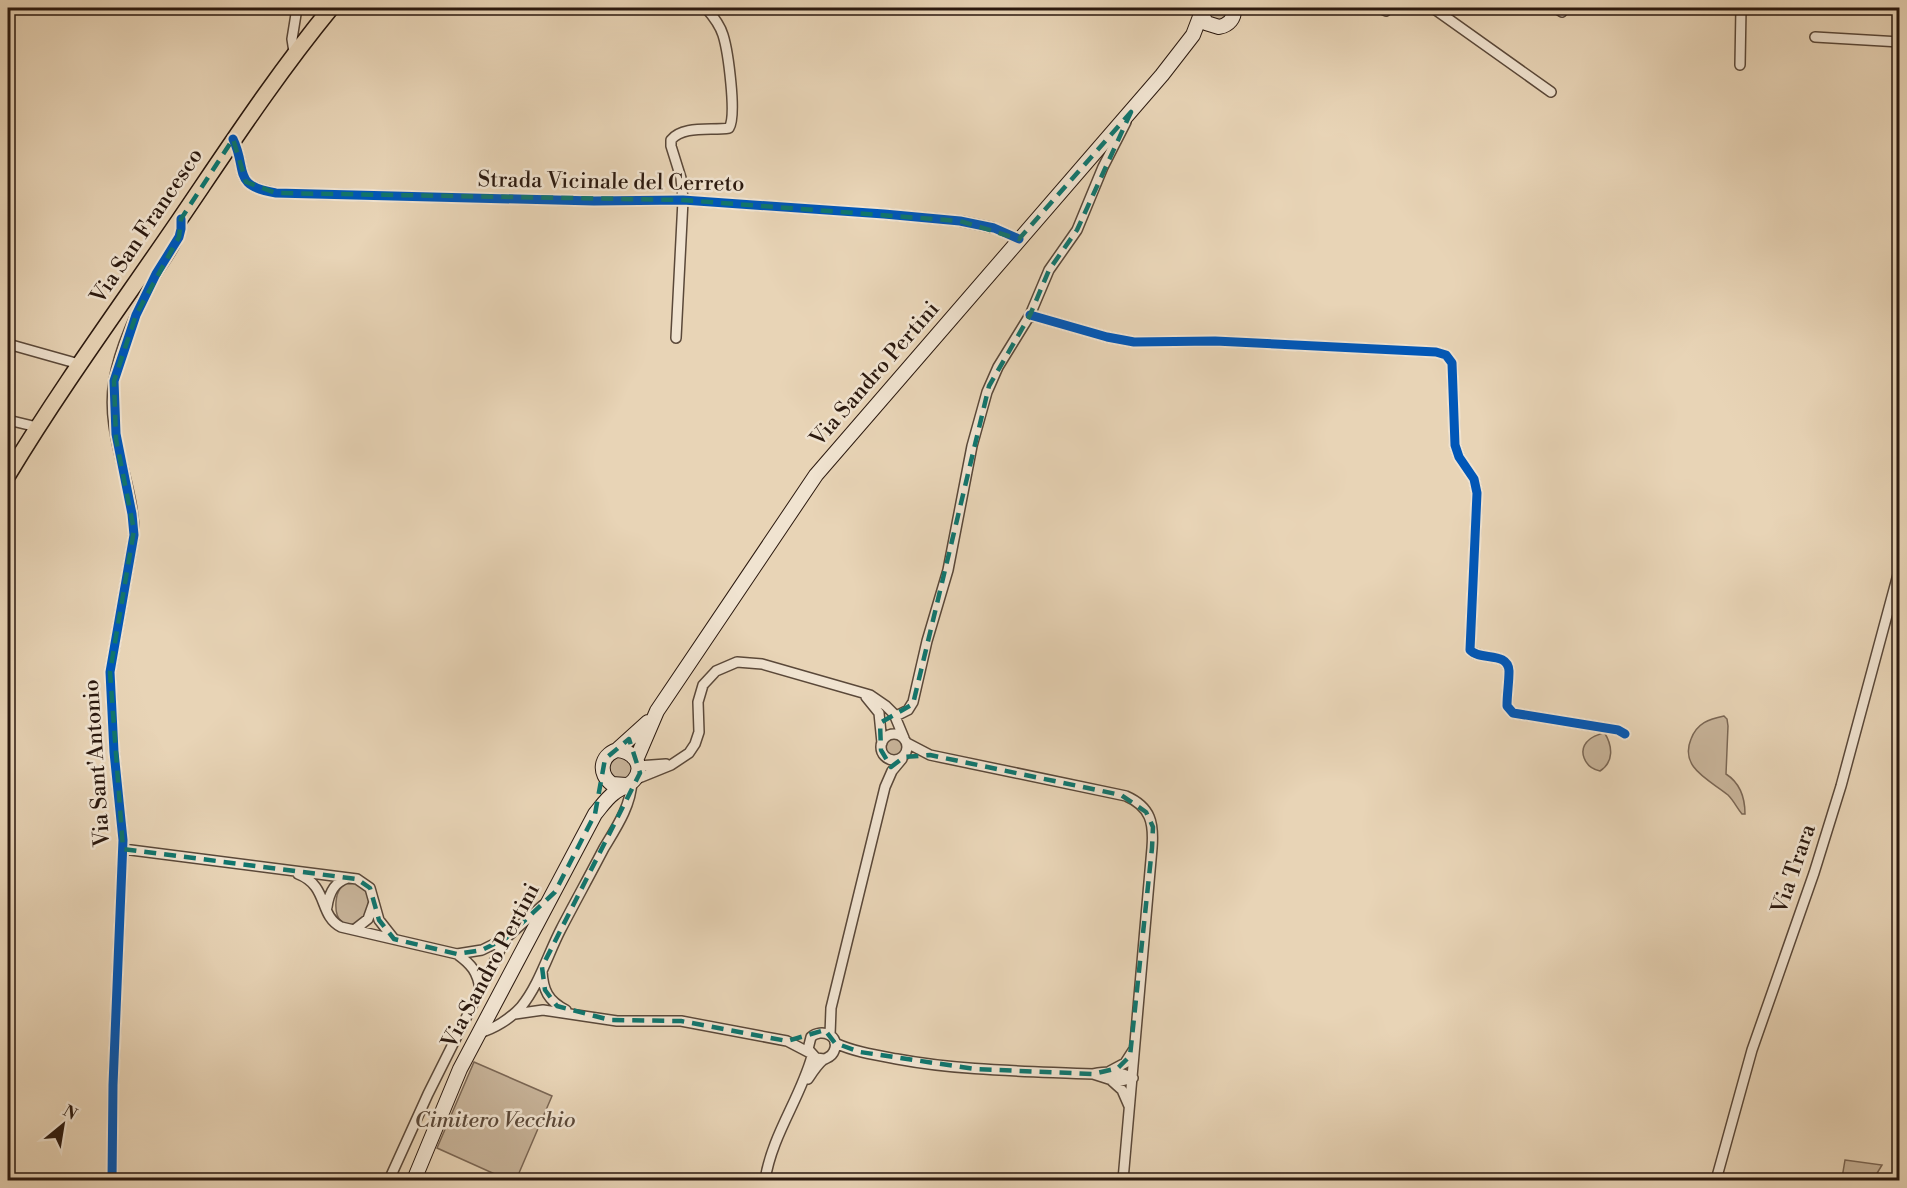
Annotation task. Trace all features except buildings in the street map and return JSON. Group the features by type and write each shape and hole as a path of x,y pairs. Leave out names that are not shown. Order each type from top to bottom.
{"main road":[{"name":"Via San Francesco","path":"8,476 79,364 233,139 294,52 331,8"},
{"name":"Via Sandro Pertini","path":"1186,45 1196,36 1230,22 1235,8"},
{"name":"Via Sandro Pertini","path":"1201,11 1206,23 1215,27"},
{"name":"Via Sandro Pertini","path":"414,1180 460,1069 594,814 608,798 631,782 638,772 637,763 654,717 816,475 1186,45 1193,35 1201,11"},
{"path":"594,814 604,759 654,717"},
{"path":"617,750 628,752 637,763"},
{"path":"603,774 612,784 631,782"}],"street":[{"path":"294,52 292,44 297,8"},
{"path":"676,338 683,200 681,178 671,146 673,138 693,131 729,128 733,119 724,39 717,23 706,8"},
{"path":"1433,8 1551,92"},
{"path":"1740,65 1741,8"},
{"path":"1815,37 1899,42"},
{"path":"896,716 909,710 913,704 929,634 947,575 972,446 984,399 998,367 1030,315 1049,270 1080,225 1103,167 1131,111"},
{"name":"Strada Vicinale del Cerreto","path":"233,139 241,172 246,182 276,193 594,201 683,200 866,212 960,221 994,228 1019,239"},
{"name":"Via Sant'Antonio","path":"112,1180 113,1085 123,849 114,752 110,672 130,566 134,530 116,434 113,387 120,358 136,315 156,274 178,237 181,229 180,219"},
{"path":"1030,315 1107,337 1134,342 1215,341 1436,352 1446,355 1453,367 1455,445 1459,457 1474,479 1477,493 1470,650 1477,655 1497,658 1507,664 1509,671 1507,706 1513,713 1618,730 1625,734"},
{"path":"8,344 79,364"},
{"path":"8,420 37,428"},
{"name":"Via Trara","path":"1716,1180 1752,1050 1814,873 1838,796 1899,567"},
{"path":"478,1033 495,1027 513,1014 529,995 624,811 630,797 631,782 677,763 691,752 698,736 698,699 703,686 712,674 732,663 762,664 857,690 879,700 896,716 908,749 894,768 885,787 831,1008 834,1050 801,1088"},
{"path":"857,690 870,700 879,713 885,787"},
{"path":"882,743 884,739 896,734 930,755"},
{"path":"884,756 894,761 930,755 1121,795 1137,802 1151,820 1153,836 1123,1180"},
{"path":"637,763 677,763"},
{"path":"123,849 354,878 367,885 379,920 394,939"},
{"path":"287,871 303,876 315,885 327,907 329,918 335,924 457,954 471,964 476,972 480,990"},
{"path":"327,907 336,884 345,879 354,878"},
{"path":"457,954 482,950 506,938 545,904 555,892"},
{"path":"354,930 368,919 374,900"},
{"path":"389,1180 428,1094 506,938"},
{"path":"542,967 548,997 557,1005 576,1014"},
{"path":"765,1180 776,1137 801,1088 811,1054 808,1045 831,1008"},
{"path":"513,1014 539,1010 623,1021 681,1021 787,1041 811,1054 827,1058 860,1053"},
{"path":"787,1041 814,1035 832,1039 860,1053 929,1065 1111,1076 1119,1072 1133,1078"},
{"path":"1111,1076 1130,1056 1135,1040"},
{"path":"1111,1076 1125,1096 1130,1115"}],"highlighted area":[{"path":"1131,112 1077,230 1049,270 1030,315 989,386 913,704 880,723 881,750 891,767 904,757 930,755 1121,795 1146,812 1153,827 1152,848 1130,1056 1118,1068 1093,1074 975,1069 860,1052 835,1043 825,1030 787,1041 681,1021 610,1020 557,1006 545,990 542,967 640,773 629,739 605,759 595,814 555,892 506,938 482,950 457,954 394,939 379,920 370,888 357,879 123,849 110,672 134,530 116,439 114,381 136,315 179,237 181,219 233,139 246,182 276,193 683,200 960,221 1019,239"}],"green space":[{"path":"1205,8 1230,8 1228,18 1212,22"},
{"path":"1724,716 1728,726 1726,774 1741,791 1745,814 1742,814 1728,795 1698,772 1689,758 1688,749 1691,739 1700,725"},
{"path":"1604,732 1611,753 1608,763 1600,771 1590,766 1583,753 1586,743 1591,738"},
{"path":"894,738 900,741 903,747 900,753 894,756 888,753 885,747 888,741"},
{"path":"616,756 625,756 632,765 632,773 626,779 611,777 608,765"},
{"path":"351,881 366,886 369,899 367,910 362,918 355,923 348,924 341,921 337,914 336,902 340,888"},
{"name":"Cimitero Vecchio","path":"474,1062 552,1096 516,1180 508,1180 437,1148"},
{"path":"1845,1160 1882,1165 1873,1180 1842,1178"}],"cycle path":[{"path":"233,139 243,175 247,181 252,186 276,193 594,201 683,200 960,221 994,228 1019,239"},
{"path":"112,1180 113,1085 123,840 114,752 110,672 134,535 116,434 114,381 136,315 156,274 179,237 181,219"},
{"path":"1030,315 1107,337 1134,342 1215,341 1436,352 1446,355 1452,363 1455,445 1459,457 1474,479 1477,493 1470,650 1480,655 1499,658 1507,665 1509,671 1507,706 1513,713 1618,730 1625,734"}]}
